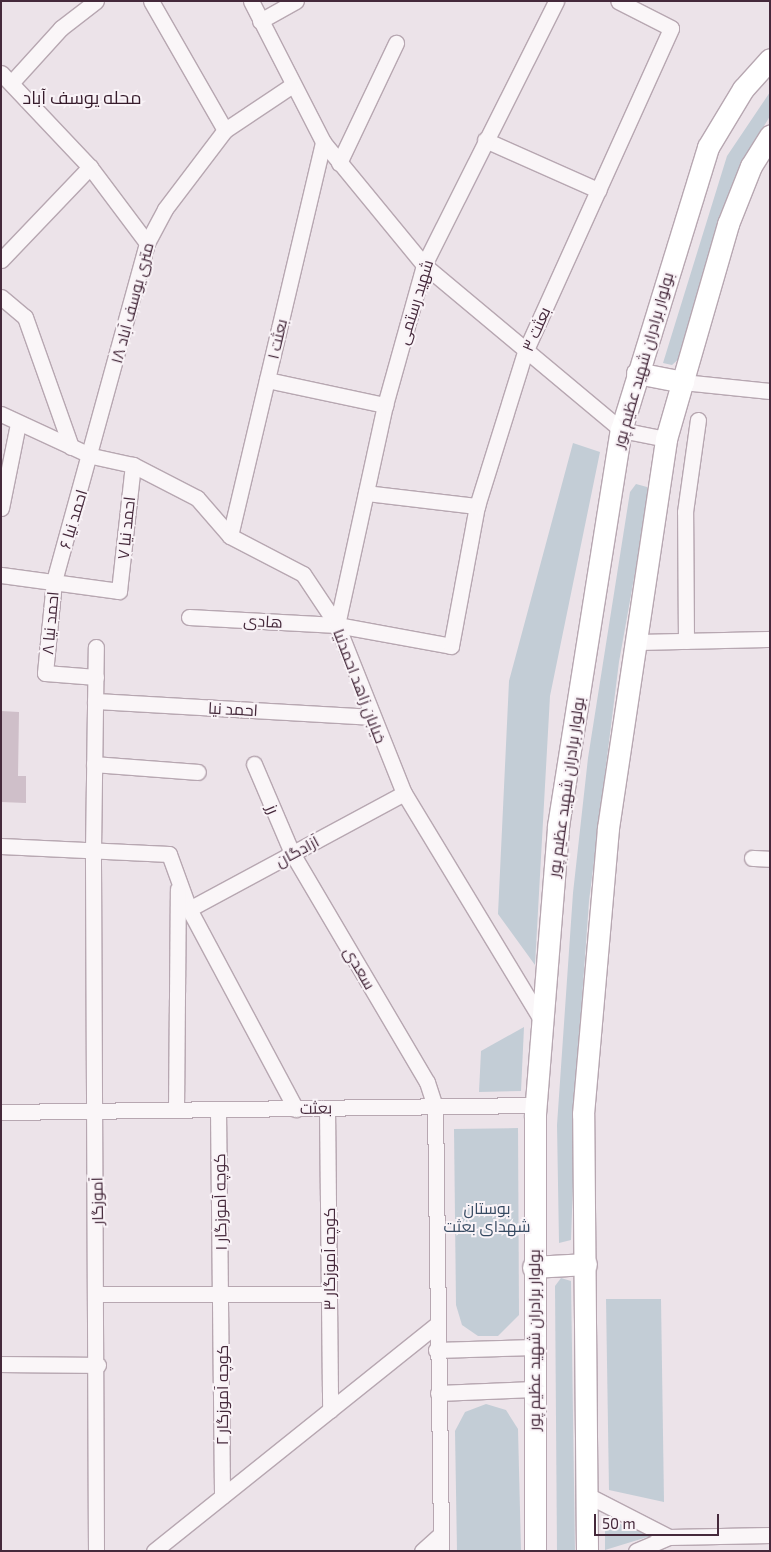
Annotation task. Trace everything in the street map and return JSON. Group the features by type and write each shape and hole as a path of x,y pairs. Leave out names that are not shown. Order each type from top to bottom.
{"main road":[{"name":"بولوار برادران شهید عظیم‌ پور","path":"535,1551 533,1267 536,1105 558,826 621,430 708,147 744,89 770,59"},
{"path":"587,1551 587,1067 608,828 666,439 728,224 766,147"},
{"path":"637,373 683,382"},
{"path":"533,1267 586,1264"}],"street":[{"path":"96,1 61,28 6,78 90,166 147,243"},
{"path":"151,1 225,130"},
{"path":"251,1 291,86 323,142 424,265 525,352 621,430 666,439"},
{"path":"260,21 296,1"},
{"name":"شهید رستمی","path":"337,625 385,405 424,265 556,1"},
{"name":"بعثت ۳","path":"451,646 477,506 525,352 671,28 618,1"},
{"path":"339,163 396,43"},
{"name":"۱۸ متری یوسف آباد","path":"92,456 147,243 164,209 225,130 291,86"},
{"path":"485,140 598,190"},
{"name":"بعثت ۱","path":"230,536 323,142"},
{"path":"1,260 90,166"},
{"path":"1,297 25,318 71,447"},
{"path":"267,380 385,405"},
{"path":"683,382 770,390"},
{"name":"خیابان زاهد احمدنیا","path":"1,414 18,424 92,456 133,465 197,498 230,536 303,574 337,625 370,717 404,793 542,1021"},
{"path":"686,641 685,512 698,420"},
{"path":"1,508 18,424"},
{"name":"احمد نیا ۶","path":"54,581 92,456"},
{"name":"احمد نیا ۷","path":"54,581 119,591 133,465"},
{"path":"366,492 477,506"},
{"path":"1,575 54,581"},
{"name":"احمد نیا ۸","path":"54,581 45,674 96,677"},
{"name":"هادی","path":"189,617 337,625 451,646"},
{"path":"635,642 770,639"},
{"path":"92,852 96,647"},
{"name":"احمد نیا","path":"95,701 370,717"},
{"path":"94,764 198,772"},
{"name":"رز","path":"254,764 292,853"},
{"name":"آزادگان","path":"189,908 404,793"},
{"path":"1,846 92,852 169,854 189,908 296,1109"},
{"name":"آموزگار","path":"92,852 98,1294 96,1551"},
{"name":"سعدی","path":"292,853 427,1082 435,1107 435,1326 441,1551"},
{"path":"752,858 770,859"},
{"path":"176,1110 178,880"},
{"name":"بعثت","path":"1,1112 536,1105"},
{"name":"کوچه آموزگار ۳","path":"327,1108 330,1410"},
{"name":"کوچه آموزگار ۱","path":"218,1110 221,1294"},
{"path":"98,1294 329,1294"},
{"name":"کوچه آموزگار ۲","path":"221,1294 222,1496"},
{"path":"154,1551 435,1326"},
{"path":"436,1350 534,1347"},
{"path":"1,1364 98,1365"},
{"path":"438,1393 534,1389"},
{"path":"587,1495 669,1537 690,1544 770,1535"},
{"path":"422,1551 440,1534"},
{"path":"636,1551 669,1537"}],"green space":[{"path":"770,92 770,116 738,170 683,355 672,365 663,363 727,156"},
{"path":"573,443 600,452 550,696 535,965 498,914 509,681"},
{"path":"636,484 647,487 648,500 619,662 589,901 577,1069 571,1240 559,1243 557,1125 573,893 588,758 630,492"},
{"path":"524,1027 521,1091 479,1092 481,1051"},
{"name":"بوستان شهدای بعثت","path":"518,1128 519,1315 498,1336 478,1336 462,1325 456,1305 454,1129"},
{"path":"561,1278 571,1281 575,1551 557,1551 555,1286"},
{"path":"606,1299 661,1299 664,1502 609,1490"},
{"path":"486,1404 506,1410 518,1429 521,1551 457,1551 455,1431 465,1412"},
{"path":"605,1519 654,1535 605,1550"}],"building":[{"path":"1,711 19,712 18,776 26,776 26,803 1,802"}],"district":[{"name":"محله یوسف آباد","path":"82,97"}]}
